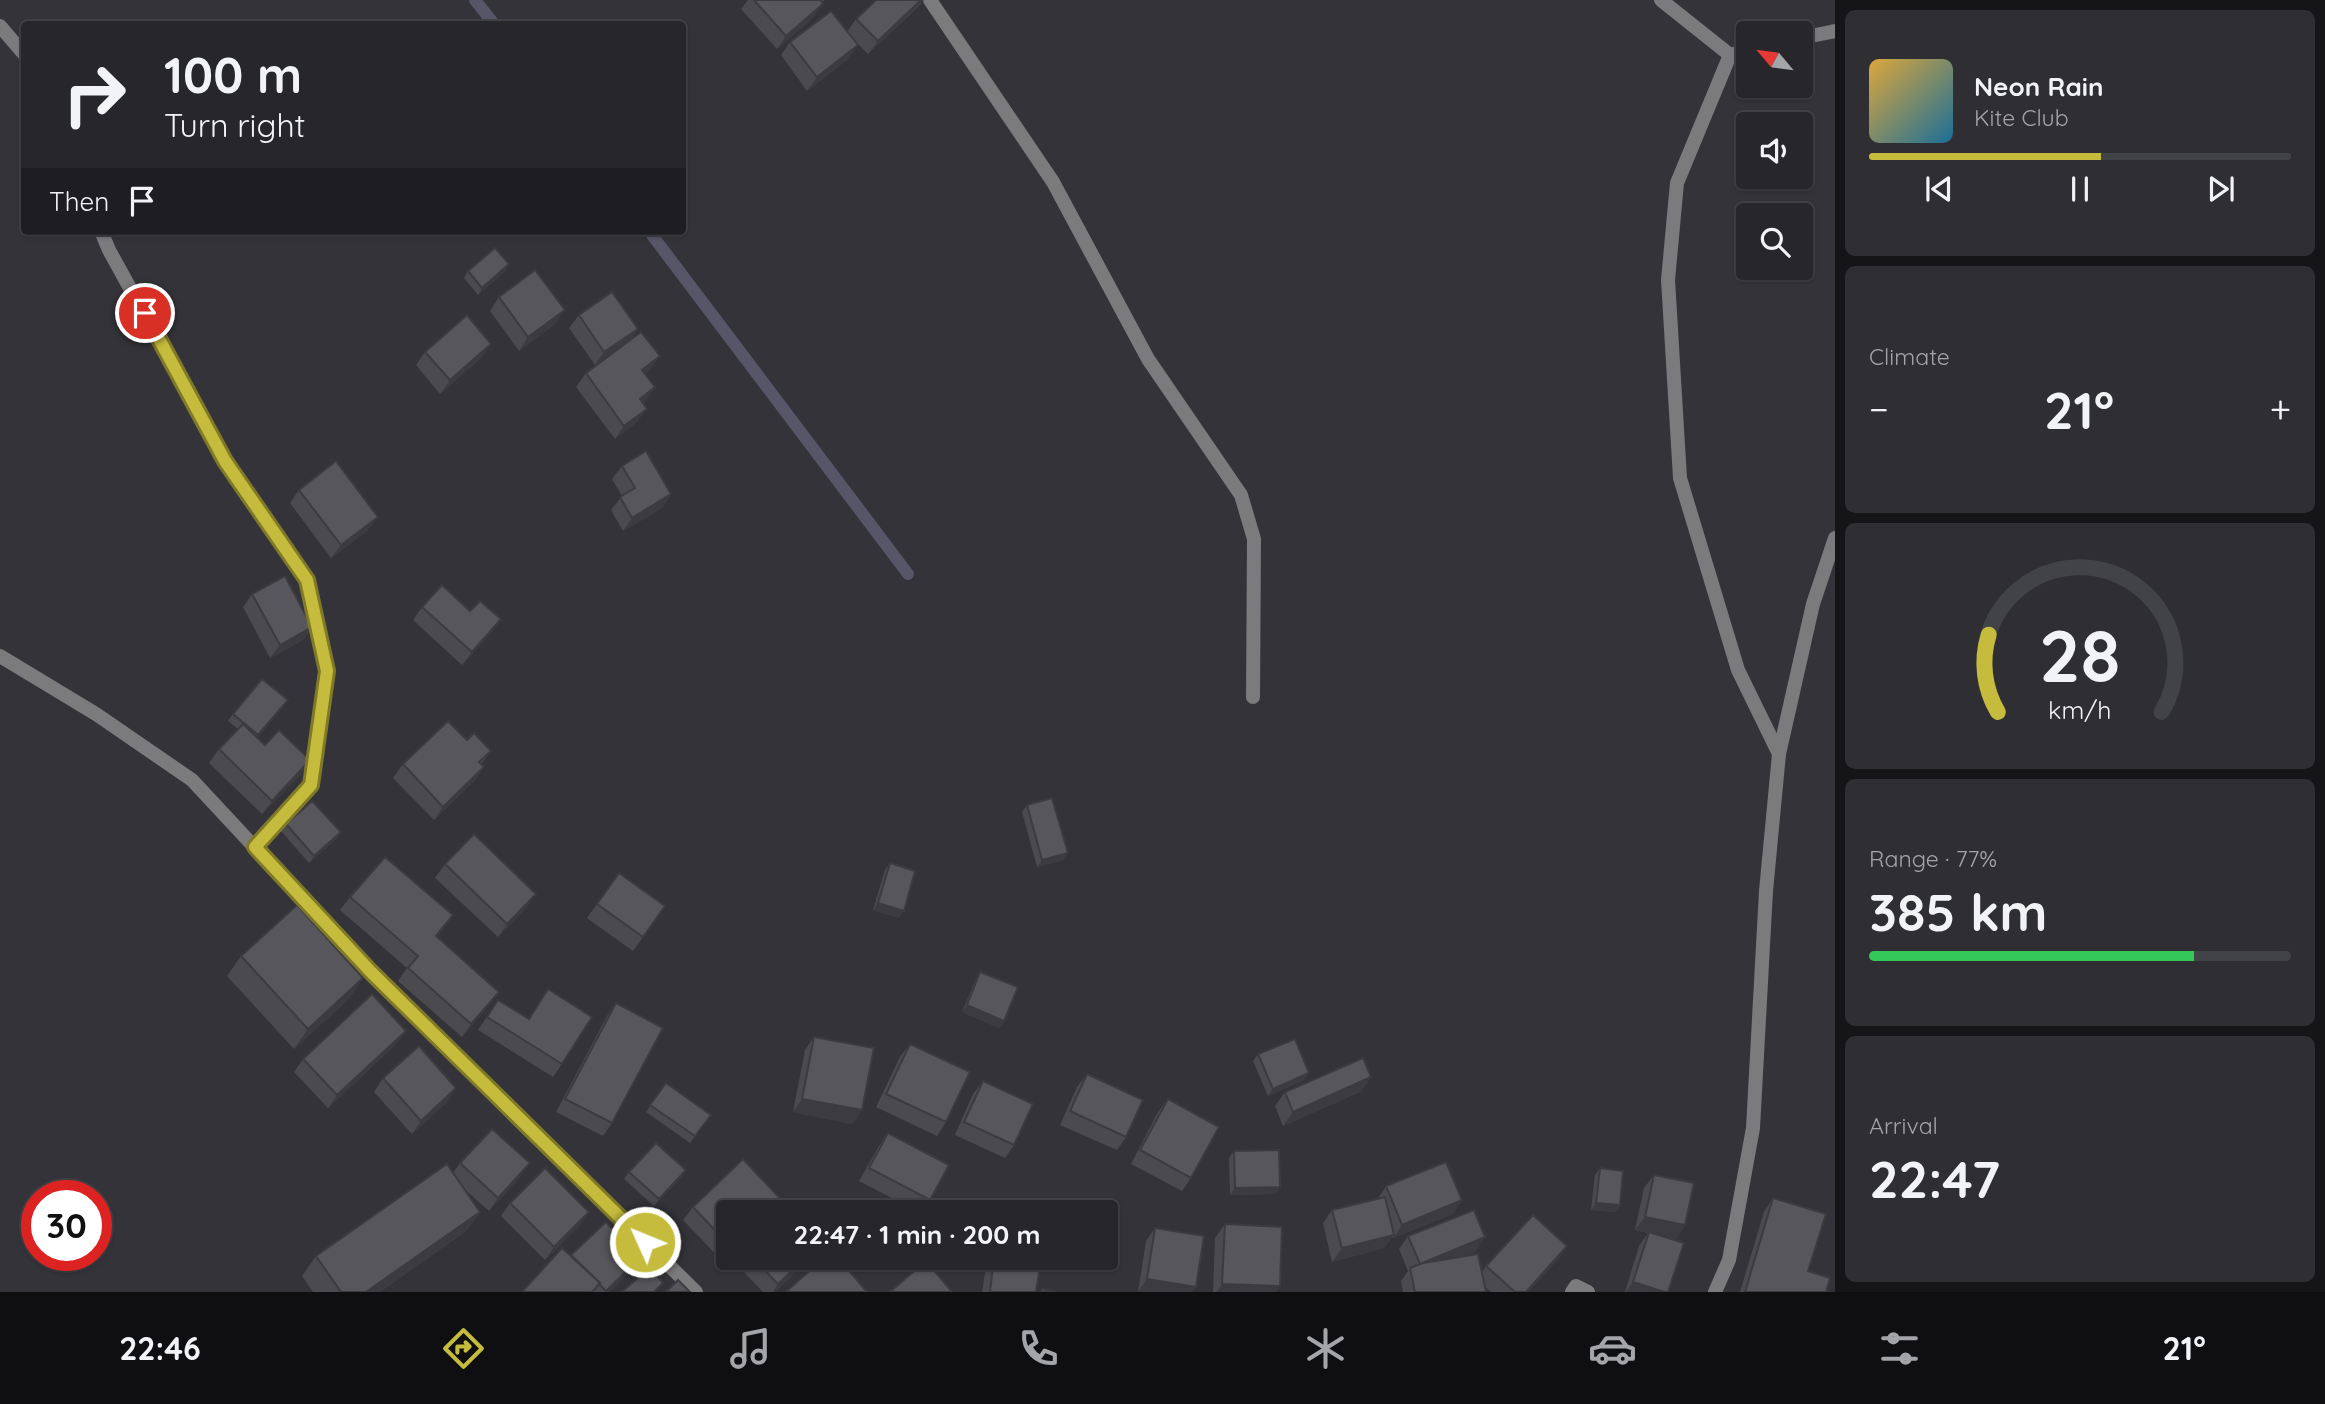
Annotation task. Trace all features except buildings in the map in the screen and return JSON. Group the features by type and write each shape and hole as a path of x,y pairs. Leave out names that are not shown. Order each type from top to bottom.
{"street":[{"path":"930,0 1053,182 1148,359 1241,495 1254,540 1253,697"},
{"path":"1661,0 1730,54"},
{"path":"0,26 21,50"},
{"path":"1813,36 1835,31"},
{"path":"1730,54 1736,53"},
{"path":"1730,54 1676,183 1668,280 1680,478 1738,670 1779,754"},
{"path":"103,235 225,461 307,580 327,671 311,785 255,847"},
{"path":"1715,1292 1729,1260 1753,1128 1766,891 1779,754 1812,604 1835,538"},
{"path":"0,656 96,714 192,780 371,972 696,1292"},
{"path":"1572,1292 1576,1286 1588,1292"}],"waterway":[{"path":"475,0 492,21"},
{"path":"652,235 908,574"}],"route":[{"path":"145,313 225,461 307,580 327,671 311,785 255,847 371,972 645,1242"}]}
